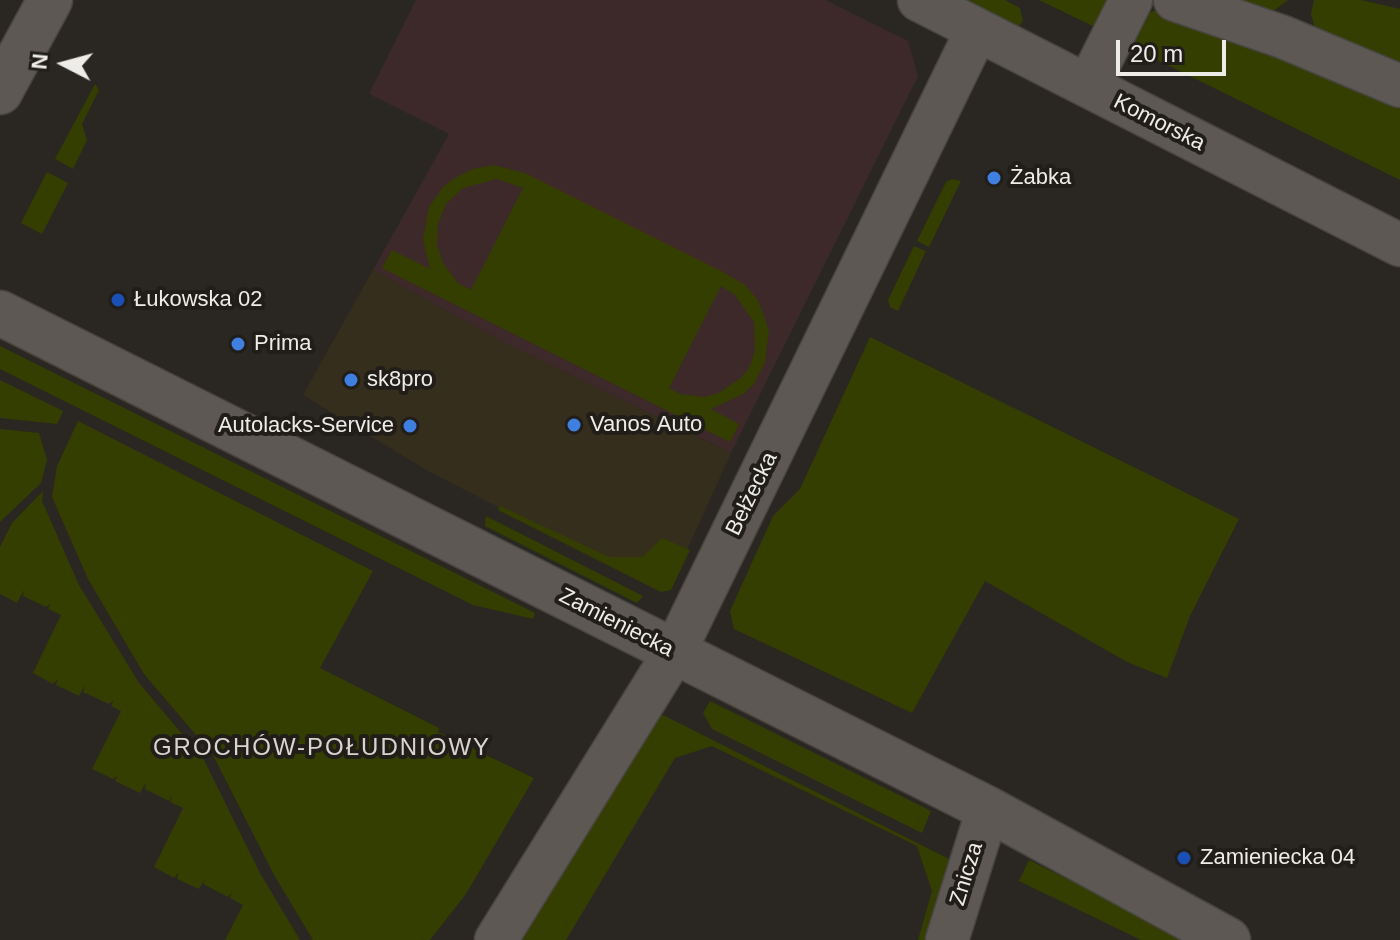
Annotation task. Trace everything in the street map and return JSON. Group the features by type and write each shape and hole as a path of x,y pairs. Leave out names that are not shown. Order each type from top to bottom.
{"street":[{"path":"0,92 50,0"},
{"name":"Komorska","path":"919,0 1400,245"},
{"path":"1088,86 1131,0"},
{"path":"1175,0 1283,37 1400,86"},
{"name":"Bełżecka","path":"496,940 674,653 977,30"},
{"name":"Zamieniecka","path":"0,313 988,809 1228,940"},
{"name":"Znicza","path":"947,940 988,809"}],"shaded area":[{"path":"416,0 825,0 908,41 918,76 731,453 503,342 373,270 449,134 369,94"},
{"path":"373,270 503,342 731,453 686,552 621,570 428,471 303,395"}],"green space":[{"path":"962,0 1005,0 1020,8 1023,21 1018,27"},
{"path":"1039,0 1111,0 1103,31"},
{"path":"1208,0 1288,0 1272,12"},
{"path":"1314,0 1361,0 1400,9 1400,73 1316,32 1311,14"},
{"path":"1154,11 1170,11 1400,98 1400,180 1131,47 1141,16"},
{"path":"95,84 99,90 82,124 87,140 73,169 55,159"},
{"path":"493,165 525,173 745,285 758,300 769,330 765,362 754,384 743,394 711,409 739,424 730,442 382,268 392,250 430,269 423,239 429,207 443,187 473,169","holes":["497,179 523,188 471,290 458,283 443,263 437,245 438,224 446,204 463,188","721,286 735,295 754,322 755,351 750,366 742,377 719,393 705,397 680,394 669,388"]},
{"path":"47,172 68,183 42,234 21,223"},
{"path":"952,179 961,181 929,247 917,241 946,182"},
{"path":"914,246 926,251 898,311 890,307 888,300"},
{"path":"870,337 1239,519 1190,616 1167,678 1127,662 985,581 912,713 734,629 730,611 773,516 800,489"},
{"path":"0,346 535,613 533,619 473,605 0,369"},
{"path":"0,380 63,411 57,424 0,418"},
{"path":"78,421 373,571 320,668 439,728 438,732 534,778 466,894 430,940 313,940 274,875 213,755 144,674 88,579 52,497 57,466"},
{"path":"0,429 39,433 47,460 41,483 0,522"},
{"path":"43,491 42,501 79,585 139,683 204,760 260,873 300,940 225,940 243,905 230,898 232,892 228,897 203,884 205,878 199,889 177,879 178,873 174,878 154,867 183,808 170,802 173,795 169,801 145,789 146,782 140,793 115,781 117,776 113,779 92,769 121,711 111,706 114,700 109,704 83,692 85,685 79,696 56,685 58,679 53,684 33,673 61,615 48,609 51,603 46,607 23,596 24,590 17,603 0,594 0,547 12,523"},
{"path":"500,506 609,557 643,557 662,538 690,550 671,590 661,592 498,510"},
{"path":"486,516 643,596 637,603 485,526"},
{"path":"710,701 931,811 922,833 712,729 703,713"},
{"path":"657,712 953,861 930,940 918,940 932,891 917,846 712,746 675,758 566,940 518,940"},
{"path":"1029,860 1189,940 1141,940 1019,881"}],"place":[{"name":"Żabka","path":"994,178"},
{"name":"Łukowska 02","path":"118,300"},
{"name":"Prima","path":"238,344"},
{"name":"sk8pro","path":"351,380"},
{"name":"Vanos Auto","path":"574,425"},
{"name":"Autolacks-Service","path":"410,426"},
{"name":"Zamieniecka 04","path":"1184,858"}],"district":[{"name":"GROCHÓW-POŁUDNIOWY","path":"322,748"}]}
